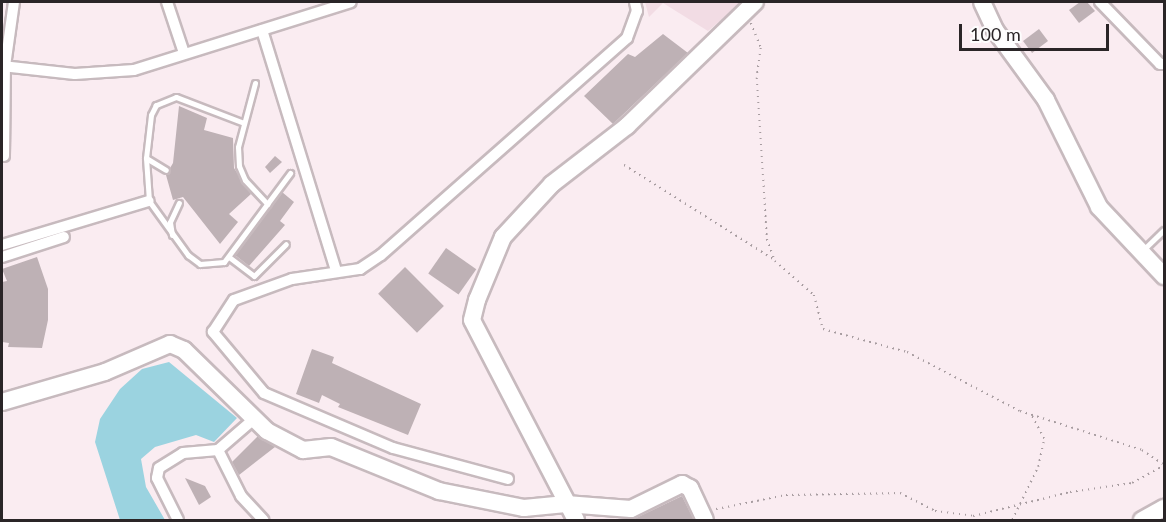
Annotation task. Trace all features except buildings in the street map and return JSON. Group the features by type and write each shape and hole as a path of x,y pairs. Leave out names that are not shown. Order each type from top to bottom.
{"street":[{"path":"4,156 3,66 14,2"},
{"path":"167,2 184,53"},
{"path":"3,66 75,74 134,70 351,2"},
{"path":"508,479 393,448 264,393 213,332 234,300 292,279 336,271 360,270 381,255 627,38 637,11 635,2"},
{"path":"982,2 995,30 1046,100 1099,207 1164,276"},
{"path":"1100,2 1153,57 1164,64"},
{"path":"576,520 472,320 477,300 503,237 552,184 620,132 750,7"},
{"path":"262,30 336,271"},
{"path":"2,245 149,201"},
{"path":"2,257 64,237"},
{"path":"2,402 105,372 170,344 184,350 255,418 290,445 303,450 331,447 467,498 524,508 566,504 631,509 682,484 690,488 703,515"},
{"path":"178,520 157,478 159,468 183,453 219,450 255,418"},
{"path":"219,450 241,496 263,520"},
{"path":"1142,520 1164,508"}],"lane":[{"path":"255,83 238,147 239,166 245,180 267,204"},
{"path":"244,123 189,100 176,97 156,105 151,115 146,158 149,201 172,236 200,264 214,265 229,257 290,173"},
{"path":"146,158 166,170"},
{"path":"172,236 170,222 179,203"},
{"path":"1142,252 1164,230"},
{"path":"229,257 254,276 286,244"}],"path":[{"path":"750,7 761,48 757,78 767,239 775,261"},
{"path":"624,165 775,261 814,295 823,329 907,352 1031,415 1142,450 1164,465 1132,483 1070,492 1019,507 973,516 935,511 900,493 786,495 703,515"},
{"path":"1012,520 1038,467 1044,439 1031,415"}],"shaded area":[{"path":"645,2 742,2 708,31 663,3 649,17"}],"water":[{"path":"169,362 237,418 214,442 196,435 155,447 141,459 146,487 165,520 120,520 95,442 100,419 120,389 142,369"}]}
